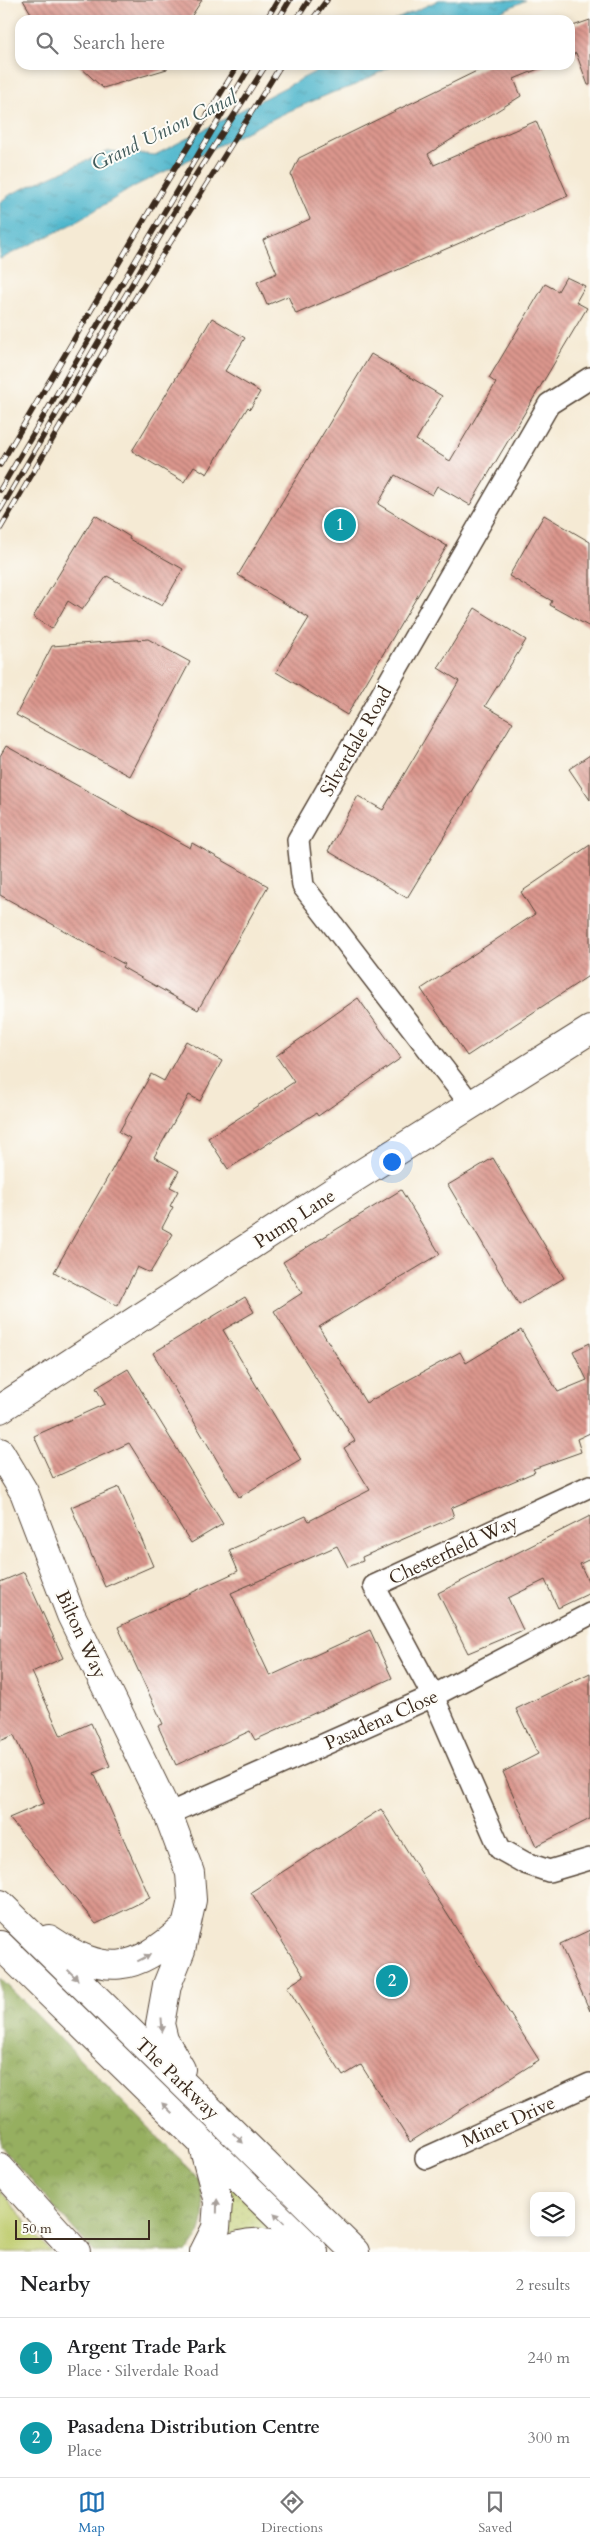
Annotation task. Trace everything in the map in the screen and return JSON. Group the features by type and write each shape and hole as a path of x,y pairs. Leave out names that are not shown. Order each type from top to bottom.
{"main road":[{"name":"Pump Lane","path":"0,1409 348,1182 472,1106 590,1030"},
{"name":"Bilton Way","path":"0,1452 24,1492 71,1615 168,1814 190,1873 192,1900 184,1928 181,1950 167,1985 160,2024 164,2040 200,2101"},
{"path":"3,1907 61,1947 92,1962 107,1965 128,1965 143,1960 184,1928"},
{"name":"The Parkway","path":"3,1907 355,2252"},
{"name":"The Parkway","path":"0,1945 314,2252"},
{"path":"202,2142 218,2202 216,2228 204,2252"},
{"path":"0,2168 76,2252"},
{"path":"219,2252 250,2241 276,2244 293,2252"}],"street":[{"name":"Silverdale Road","path":"472,1106 303,886 298,840 549,404 590,378"},
{"name":"Chesterfield Way","path":"433,1696 374,1586 590,1486"},
{"name":"Pasadena Close","path":"168,1814 433,1696 590,1614"},
{"path":"433,1696 500,1849 526,1863 549,1871 590,1859"},
{"name":"Minet Drive","path":"426,2158 590,2084"}],"green space":[{"path":"0,1978 198,2178 203,2207 202,2226 194,2244 187,2252 94,2252 0,2146"},
{"path":"222,2176 283,2236 219,2243"},
{"path":"0,2189 47,2248 52,2252 0,2252"}],"water":[{"path":"439,0 526,0 494,15 406,15"},
{"path":"318,70 384,70 351,87 334,92 287,112 135,186 69,226 0,259 0,202 11,194 109,151 155,155"}],"building":[{"path":"23,0 202,0 192,15 32,15"},
{"path":"590,20 590,85 588,85 575,54 575,25"},
{"path":"83,70 164,70 103,88"},
{"path":"479,70 536,70 514,79 521,96 428,154 434,165 536,121 568,196 296,314 288,296 267,305 257,282 277,273 263,240 310,219 291,175 299,158"},
{"path":"566,277 585,286 576,302 587,308 470,505 437,486 432,495 395,475 378,504 447,546 347,715 276,672 309,618 238,575 371,354 442,396 416,440 450,461 496,383 489,378 545,284 558,291"},
{"path":"212,318 245,338 225,371 260,392 250,409 248,407 207,474 194,466 184,482 132,451"},
{"path":"95,515 130,537 129,539 183,569 162,606 107,576 82,610 68,601 52,629 33,617"},
{"path":"544,515 590,542 590,627 550,605 552,601 509,576"},
{"path":"475,608 526,640 485,706 513,722 407,898 328,851 358,796 383,810 459,681 438,668"},
{"path":"148,639 190,662 130,776 16,715 52,646"},
{"path":"6,746 190,848 192,843 268,886 198,1010 122,967 124,964 0,895 0,756"},
{"path":"590,755 590,800 569,769"},
{"path":"590,845 590,975 467,1056 421,989 535,914 521,892"},
{"path":"358,998 401,1058 318,1116 316,1113 228,1169 208,1138 294,1082 276,1056"},
{"path":"186,1041 222,1061 200,1101 189,1095 154,1157 179,1171 170,1187 178,1191 170,1206 173,1207 162,1228 173,1234 150,1273 137,1267 117,1306 54,1272 130,1138 119,1132 151,1074 164,1081"},
{"path":"493,1158 564,1278 519,1305 448,1185"},
{"path":"401,1190 440,1254 319,1327 366,1403 460,1352 466,1363 521,1330 558,1392 587,1380 573,1351 590,1343 590,1433 577,1439 581,1452 533,1469 535,1472 451,1508 454,1517 362,1557 363,1561 348,1567 337,1546 231,1593 270,1676 370,1630 392,1678 255,1740 250,1731 176,1765 158,1726 163,1724 118,1627 238,1571 229,1550 306,1516 309,1521 370,1490 344,1448 355,1441 274,1311 302,1293 283,1262"},
{"path":"245,1297 254,1312 223,1330 301,1460 239,1497 153,1353"},
{"path":"128,1369 223,1524 191,1543 129,1443 53,1478 34,1436 105,1404 96,1388"},
{"path":"119,1487 153,1566 105,1587 71,1507"},
{"path":"590,1516 590,1559 580,1564 590,1585 590,1593 558,1608 545,1580 508,1598 523,1630 468,1653 438,1593"},
{"path":"24,1572 63,1658 32,1672 61,1736 91,1723 110,1766 94,1773 150,1898 96,1924 9,1818 44,1803 14,1735 0,1741 0,1582"},
{"path":"590,1673 590,1819 536,1846 503,1772 538,1754 516,1709"},
{"path":"381,1809 539,2060 410,2142 361,2065 343,2076 287,1987 304,1976 251,1892"},
{"path":"590,1930 590,2011 560,1944"}],"railway":[{"path":"269,15 278,0"},
{"path":"281,15 290,0"},
{"path":"299,15 309,0"},
{"path":"316,15 327,0"},
{"path":"0,465 163,188 235,70"},
{"path":"0,490 248,70"},
{"path":"0,510 197,173 263,70"},
{"path":"0,529 133,302 278,70"}],"place":[{"name":"Argent Trade Park","path":"340,525"},
{"name":"Pasadena Distribution Centre","path":"392,1981"}],"water label":[{"name":"Grand Union Canal","path":"164,130"}]}
